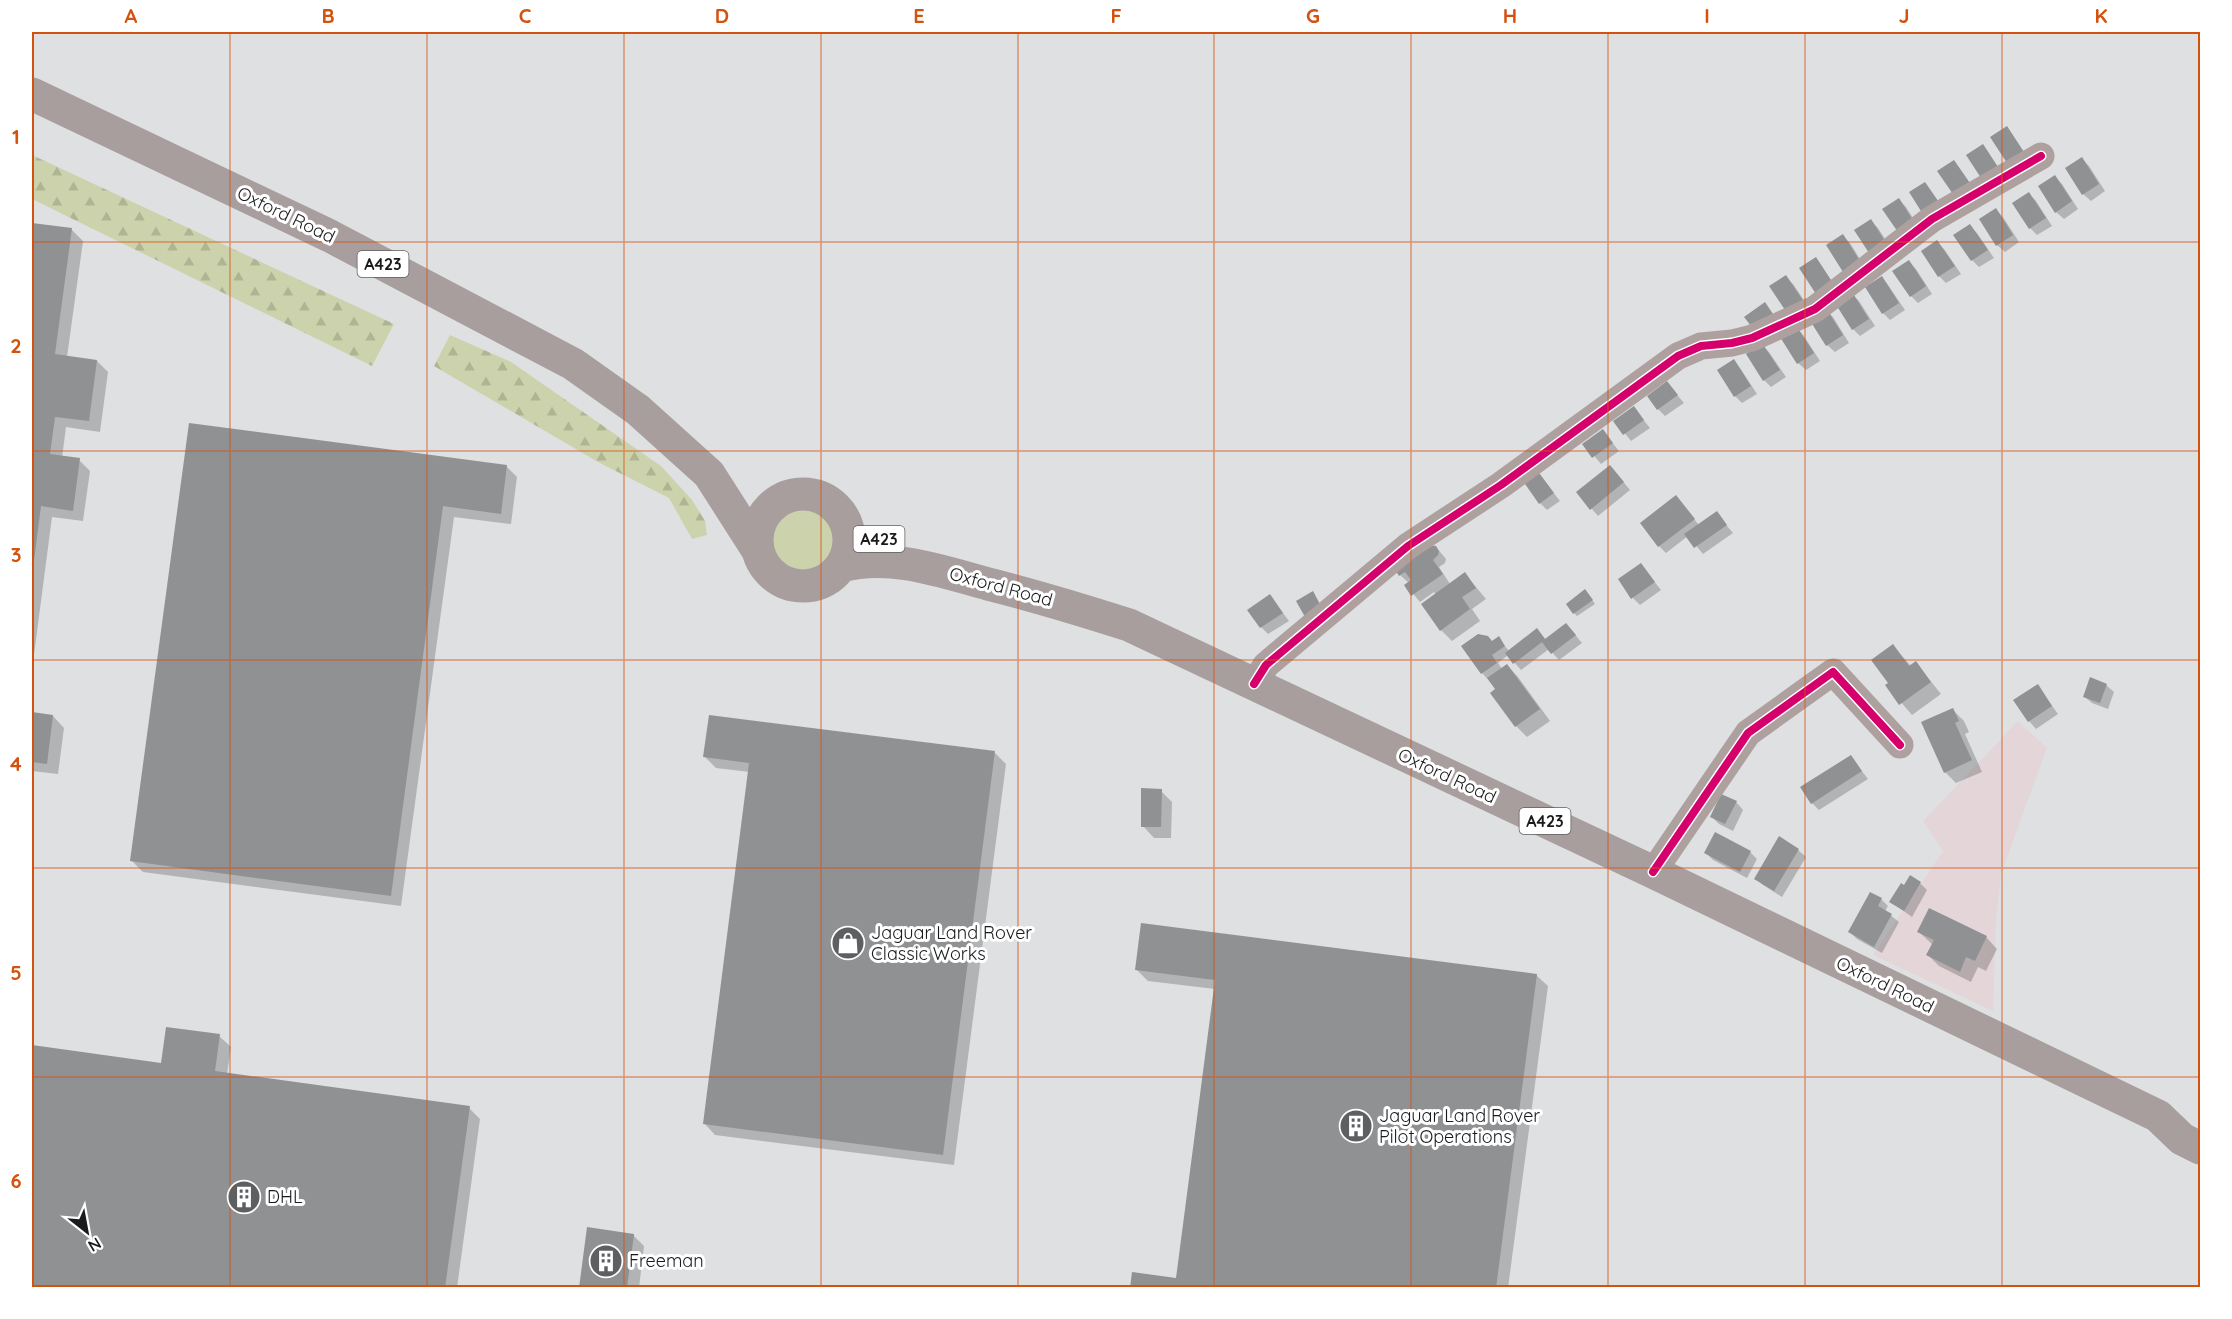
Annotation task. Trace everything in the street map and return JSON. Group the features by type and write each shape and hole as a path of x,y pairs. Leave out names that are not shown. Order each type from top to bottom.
{"highway":[{"name":"Oxford Road","path":"32,94 330,236 573,364 638,410 709,474 757,549"},
{"name":"Oxford Road","path":"709,474 755,492 789,495"},
{"path":"798,493 818,495 834,506 846,522 848,549 841,566 819,583 790,585 772,575 760,559 757,549 757,529 760,520 772,504 789,495 798,493"},
{"name":"Oxford Road","path":"842,514 918,565"},
{"name":"Oxford Road","path":"841,566 858,562 880,561 918,565 1061,603 1129,625 1653,872 2158,1116 2200,1123"},
{"name":"Oxford Road","path":"2158,1116 2182,1139 2200,1148"}],"street":[{"path":"1254,684 1266,665 1408,546 1501,485 1678,356 1701,346 1732,343 1752,338 1815,309 1932,219 2041,156"},
{"path":"1653,872 1748,733 1833,672 1900,745"}],"shaded area":[{"path":"2018,721 2047,748 2001,874 1996,922 1993,1011 1873,955 1943,851 1923,821"}],"green space":[{"path":"32,155 394,324 372,366 32,199"},
{"path":"450,335 511,362 661,466 692,500 705,521 707,535 692,539 669,498 598,462 434,366"},
{"path":"801,506 814,509 825,516 832,527 835,540 832,553 825,564 814,571 801,574 788,571 777,564 770,553 767,540 770,527 777,516 788,509"}],"building":[{"path":"2007,126 2024,152 2007,163 1990,137"},
{"path":"1983,144 2000,170 1983,181 1966,155"},
{"path":"2082,157 2099,184 2082,195 2065,168"},
{"path":"1954,160 1972,186 1955,197 1937,171"},
{"path":"2055,175 2072,201 2055,213 2038,186"},
{"path":"1925,182 1943,208 1926,219 1909,192"},
{"path":"2029,192 2046,218 2029,229 2012,203"},
{"path":"1899,198 1916,225 1900,235 1882,209"},
{"path":"1996,208 2013,235 1996,246 1979,219"},
{"path":"1871,219 1888,246 1871,256 1854,230"},
{"path":"32,223 72,228 55,354 97,360 89,421 55,417 50,454 80,458 73,511 41,506 33,568"},
{"path":"1970,224 1988,250 1971,261 1953,235"},
{"path":"1843,234 1860,261 1843,272 1826,245"},
{"path":"1937,240 1955,266 1938,277 1921,251"},
{"path":"1816,257 1833,283 1816,294 1799,268"},
{"path":"1909,260 1926,286 1910,297 1892,271"},
{"path":"1786,275 1804,302 1787,313 1769,286"},
{"path":"1882,276 1899,303 1882,314 1865,287"},
{"path":"1852,292 1869,319 1852,330 1835,303"},
{"path":"1765,302 1775,317 1755,331 1744,317"},
{"path":"1826,308 1843,335 1826,346 1809,319"},
{"path":"1797,327 1814,353 1797,364 1780,337"},
{"path":"1762,343 1780,370 1763,381 1746,354"},
{"path":"1734,359 1751,386 1734,397 1717,370"},
{"path":"1667,381 1678,395 1657,410 1647,396"},
{"path":"1634,406 1644,420 1623,435 1613,421"},
{"path":"189,423 507,465 501,514 443,506 391,896 130,861"},
{"path":"1603,429 1613,443 1592,458 1582,444"},
{"path":"1610,465 1624,482 1590,510 1576,492"},
{"path":"1537,470 1554,493 1539,504 1523,481"},
{"path":"1676,495 1695,519 1658,547 1640,523"},
{"path":"1717,511 1727,525 1694,548 1684,534"},
{"path":"1430,545 1436,546 1439,551 1433,560 1443,574 1411,596 1404,585 1411,580 1405,572 1399,576 1394,568"},
{"path":"1641,563 1655,582 1631,599 1618,579"},
{"path":"1465,572 1476,588 1462,597 1470,609 1440,631 1421,604"},
{"path":"1585,589 1593,600 1573,614 1566,604"},
{"path":"1313,591 1322,608 1305,617 1296,601"},
{"path":"1270,594 1283,613 1260,628 1247,610"},
{"path":"1566,623 1576,635 1551,654 1542,642 1513,664 1505,653 1537,628 1545,639"},
{"path":"1478,634 1488,636 1492,641 1499,636 1505,646 1492,655 1497,663 1481,674 1461,646"},
{"path":"1893,644 1909,666 1916,661 1931,682 1899,705 1885,685 1888,683 1871,660"},
{"path":"1507,664 1540,709 1515,727 1490,693 1495,689 1487,678"},
{"path":"2090,677 2107,684 2100,703 2083,697"},
{"path":"2038,684 2052,706 2028,722 2013,700"},
{"path":"1953,708 1959,721 1955,723 1972,760 1944,773 1921,722"},
{"path":"32,712 53,715 47,764 32,762"},
{"name":"Jaguar Land Rover Classic Works","path":"709,715 995,751 943,1155 703,1124 749,763 703,757"},
{"path":"1851,755 1862,771 1811,804 1800,787"},
{"path":"1141,788 1162,789 1161,827 1141,827"},
{"path":"1721,794 1737,801 1725,824 1710,817"},
{"path":"1715,832 1751,851 1740,872 1704,853"},
{"path":"1779,836 1799,849 1774,891 1754,879"},
{"path":"1910,875 1921,882 1904,911 1889,902 1901,883 1904,885"},
{"path":"1870,892 1882,898 1878,906 1892,914 1874,947 1848,932"},
{"path":"1929,908 1987,936 1975,961 1966,957 1960,972 1926,955 1934,940 1917,932"},
{"name":"Jaguar Land Rover Pilot Operations","path":"1141,923 1537,974 1496,1288 1130,1288 1132,1272 1176,1278 1215,980 1135,970"},
{"name":"DHL","path":"166,1027 220,1034 215,1071 470,1106 445,1288 32,1288 32,1045 161,1063"},
{"name":"Freeman","path":"587,1227 634,1234 627,1288 579,1288"}],"cycle path":[{"path":"1254,684 1266,665 1408,546 1501,485 1678,356 1701,346 1732,343 1752,338 1815,309 1932,219 2041,156"},
{"path":"1653,872 1748,733 1833,672 1900,745"}],"place":[{"name":"Jaguar Land Rover Classic Works","path":"848,943"},
{"name":"Jaguar Land Rover Pilot Operations","path":"1356,1126"},
{"name":"DHL","path":"244,1197"},
{"name":"Freeman","path":"606,1261"}]}
